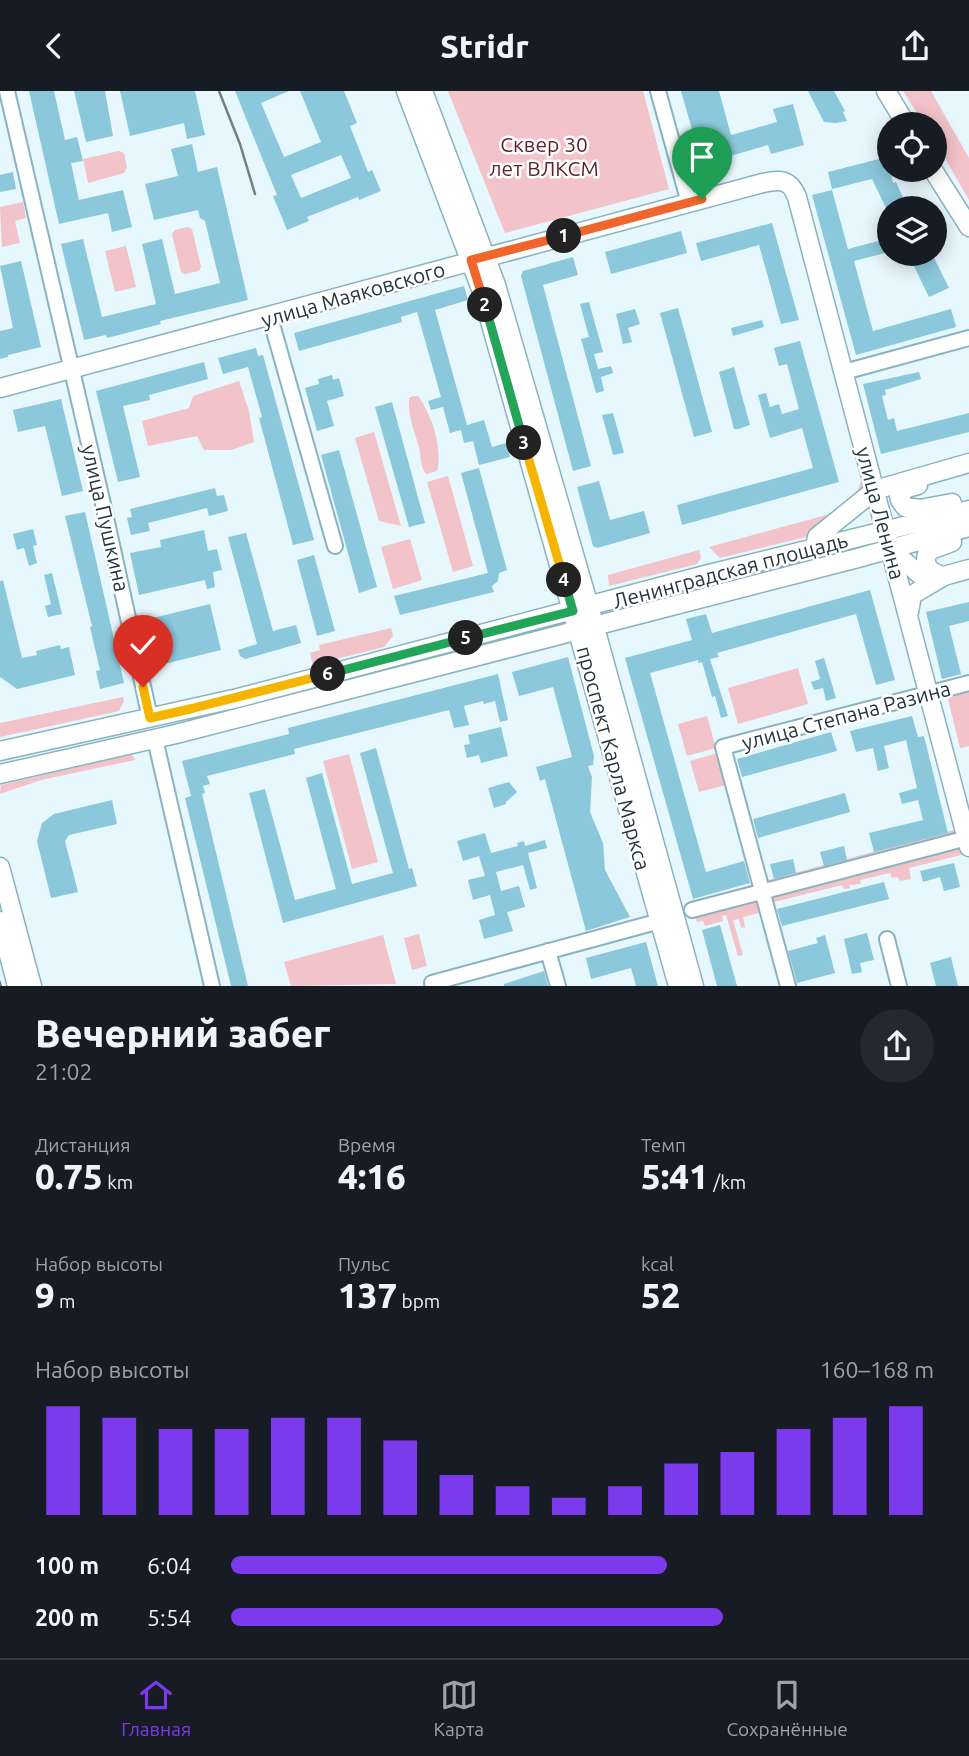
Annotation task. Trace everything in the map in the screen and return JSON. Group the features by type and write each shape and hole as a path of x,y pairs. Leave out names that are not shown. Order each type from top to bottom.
{"main road":[{"name":"проспект Карла Маркса","path":"406,91 479,258"},
{"name":"проспект Карла Маркса","path":"423,91 479,258 694,986"},
{"path":"886,91 899,112"},
{"name":"улица Маяковского","path":"0,388 763,183 778,180 787,182"},
{"name":"улица Ленина","path":"787,182 794,188 797,197 844,372 929,694 963,844"},
{"path":"941,182 969,227"},
{"path":"815,547 817,537 875,490 969,463"},
{"path":"969,470 907,488 899,495 902,504 911,509 969,502"},
{"name":"Ленинградская площадь","path":"0,751 238,698 815,547 969,510"},
{"name":"Ленинградская площадь","path":"0,774 155,739 891,550 909,542 969,527"},
{"path":"940,578 929,569 925,558 928,551 969,537"},
{"path":"891,550 925,579 940,578 969,569"},
{"path":"909,619 912,595 940,578"},
{"name":"проспект Карла Маркса","path":"587,628 678,986"},
{"name":"улица Пушкина","path":"150,718 155,739"},
{"path":"93,731 101,740 98,752"},
{"path":"0,867 32,986"},
{"path":"0,921 17,986"}],"street":[{"name":"улица Пушкина","path":"7,91 150,718"},
{"path":"658,91 689,203"},
{"path":"270,317 335,546"},
{"path":"844,372 969,338"},
{"name":"улица Степана Разина","path":"763,891 723,747 969,683"},
{"name":"улица Пушкина","path":"155,739 212,986"},
{"path":"692,910 963,844"},
{"path":"763,891 788,986"},
{"path":"433,984 660,921"},
{"path":"887,939 899,986"},
{"path":"548,951 558,986"}],"green space":[{"name":"Сквер 30 лет ВЛКСМ","path":"448,91 643,91 669,189 505,233"},
{"path":"903,91 931,91 943,112 916,112"},
{"path":"947,119 969,158 969,200 947,162"},
{"path":"119,151 124,153 127,167 124,173 88,183 83,159"},
{"path":"23,202 26,218 15,221 20,243 2,247 0,207"},
{"path":"188,227 192,229 201,267 199,271 185,274 181,272 172,234 175,230"},
{"path":"126,246 136,287 115,292 105,251"},
{"path":"239,381 249,411 254,442 231,450 204,450 197,436 148,446 142,421 189,408 193,396"},
{"path":"418,396 428,413 439,453 437,471 426,474 410,417 409,398"},
{"path":"374,432 401,526 379,521 355,438"},
{"path":"448,476 473,566 453,572 427,482"},
{"path":"862,478 865,478 861,490 856,495"},
{"path":"852,499 818,534 720,558 709,547 834,513"},
{"path":"410,539 422,580 393,589 381,547"},
{"path":"699,550 701,558 697,564 609,586 608,575"},
{"path":"391,628 393,636 384,647 313,665 310,653 320,650 319,645"},
{"path":"798,668 808,704 738,724 728,688"},
{"path":"969,689 969,746 960,748 947,695"},
{"path":"123,697 119,711 0,737 0,723"},
{"path":"707,716 716,748 687,756 678,724"},
{"path":"718,753 726,785 699,792 690,761"},
{"path":"132,754 135,760 41,780 0,794 1,785"},
{"path":"349,754 378,862 352,869 323,761"},
{"path":"969,826 969,853 909,868 911,879 900,881 898,877 892,878 890,873 860,880 861,884 849,885 850,888 844,889 842,885 758,906 759,913 743,917 745,927 741,928 739,919 733,920 743,955 738,956 726,915 722,916 723,921 705,926 703,921 697,922 691,901"},
{"path":"419,934 427,966 412,970 404,938"},
{"path":"383,935 396,984 291,986 284,962"}],"building":[{"path":"29,91 54,91 65,140 77,137 83,161 71,163 79,200 123,190 132,227 112,232 108,213 59,224"},
{"path":"74,91 105,91 113,136 86,142"},
{"path":"120,91 195,91 205,135 187,139 184,123 130,136"},
{"path":"235,91 289,91 261,103 284,157 321,142 300,91 344,91 357,123 350,126 368,172 372,170 381,191 307,217 309,221 287,230 273,196 277,195","holes":["341,155 351,178 301,198 291,175"]},
{"path":"681,91 719,91 731,135 777,122 773,109 793,104 804,145 771,154 768,145 702,164"},
{"path":"808,91 834,91 845,111 843,112 847,121 824,122"},
{"path":"192,144 198,172 217,167 248,300 160,321 161,324 107,338 106,335 84,340 61,244 83,239 102,317 156,304 142,244 162,239 175,294 220,283 205,221 200,218 198,210 154,220 145,184 178,176 171,149"},
{"path":"877,160 877,182 896,182 902,196 880,196 872,179 832,189 828,172"},
{"path":"13,172 16,189 0,192 0,175"},
{"path":"832,190 848,249 877,241 877,255 854,261 873,331 951,309 956,327 856,355 812,195"},
{"path":"772,223 799,320 781,324 759,245 701,261 696,243"},
{"path":"681,231 687,253 611,274 605,252"},
{"path":"573,257 578,275 543,285 591,466 573,471 521,276 523,271"},
{"path":"21,261 41,347 0,359 0,331 13,328 0,266"},
{"path":"914,266 938,266 949,288 929,297"},
{"path":"464,286 468,300 435,310 467,425 484,420 492,447 506,443 510,457 479,465 473,441 464,443 461,430 450,433 443,407 431,410 428,401 441,397 417,312 401,317 402,322 299,351 294,333"},
{"path":"589,302 603,352 594,354 598,369 611,366 613,373 601,377 604,391 596,393 581,339 589,337 580,304"},
{"path":"678,308 712,432 694,437 660,313"},
{"path":"635,309 640,324 628,328 632,342 623,344 616,314"},
{"path":"762,320 764,327 733,336 731,328"},
{"path":"800,341 839,482 682,525 677,505 813,468 802,428 770,438 758,395 766,393 770,407 779,404 782,414 799,409 787,364 779,366 774,348"},
{"path":"256,348 258,356 263,355 314,540 293,545 248,367 223,374 218,358"},
{"path":"204,362 208,379 149,395 150,400 123,406 140,477 118,482 96,391"},
{"path":"734,367 750,425 738,429 734,429 719,372"},
{"path":"919,372 921,379 885,390 886,395 882,396 888,420 894,418 897,431 969,413 969,432 881,454 863,384"},
{"path":"332,375 333,380 339,378 344,396 327,401 334,426 317,431 305,388 319,384 318,379"},
{"path":"61,399 83,491 62,496 45,426 18,432 13,410"},
{"path":"392,402 425,523 409,527 375,407"},
{"path":"613,413 624,453 613,455 602,415"},
{"path":"339,450 377,587 359,593 321,455"},
{"path":"479,468 507,570 499,573 498,581 492,586 494,592 400,615 394,596 488,573 461,473"},
{"path":"599,481 610,520 644,511 650,533 597,548 593,546 577,487"},
{"path":"215,488 217,496 224,495 228,511 209,516 207,508 148,523 150,531 131,535 127,518 132,517 130,509"},
{"path":"85,512 124,683 100,689 96,671 100,670 90,627 92,626 65,516"},
{"path":"33,529 37,545 33,546 37,563 29,566 24,548 17,550 13,534"},
{"path":"204,530 208,551 217,549 222,570 213,572 215,587 207,589 205,580 139,595 130,553 161,547 160,540"},
{"path":"246,533 273,631 296,625 301,643 245,659 240,656 238,650 257,644 228,537"},
{"path":"314,555 335,631 317,636 297,560"},
{"path":"52,573 62,614 48,617 45,606 51,604 44,575"},
{"path":"3,580 22,658 60,645 61,649 69,647 75,675 17,689 0,677 0,581"},
{"path":"870,590 895,680 876,685 856,614 717,653 719,657 710,659 728,716 721,718 702,662 698,663 698,660 650,673 706,872 744,861 750,883 693,899 625,658 692,640 686,619 706,614 712,633"},
{"path":"969,602 969,621 949,626 961,674 942,679 926,612"},
{"path":"210,604 221,650 160,665 149,619"},
{"path":"568,657 594,756 593,765 588,766 592,777 590,812 603,843 605,870 630,917 586,931 545,779 540,781 536,767 572,757 553,687 519,696 512,672"},
{"path":"824,658 836,698 826,701 823,688 814,690 811,682 820,679 815,661"},
{"path":"498,674 508,720 500,722 495,701 484,704 483,701 464,706 469,725 454,728 449,710 294,749 295,754 207,776 210,784 203,786 205,793 202,794 248,986 231,986 185,798 191,796 182,761 289,734 288,728"},
{"path":"912,716 918,737 924,736 948,833 874,852 869,833 923,820 918,800 902,804 899,793 917,788 906,740 884,746 889,768 878,771 873,748 856,752 850,731"},
{"path":"501,727 508,756 481,763 479,755 467,758 464,745 470,744 468,735"},
{"path":"831,732 837,751 742,777 737,759"},
{"path":"376,748 409,869 412,868 417,886 283,923 249,793 265,789 295,900 336,889 306,778 322,773 352,884 393,873 360,753"},
{"path":"509,782 517,792 506,804 494,808 488,788"},
{"path":"845,793 850,812 758,838 753,819"},
{"path":"112,800 117,824 69,835 65,841 78,892 51,898 37,841 42,823 54,814"},
{"path":"485,833 491,853 518,846 517,843 524,841 525,846 545,840 547,848 528,853 537,888 530,890 523,865 496,872 501,891 519,886 525,907 507,912 513,931 484,939 479,920 495,915 490,895 473,900 468,880 485,876 479,856 463,861 457,841"},
{"path":"844,846 847,860 824,866 820,852"},
{"path":"793,859 796,873 774,879 770,864"},
{"path":"954,863 960,887 944,891 940,877 923,882 920,871"},
{"path":"884,882 889,899 782,926 777,909"},
{"path":"720,925 737,986 717,986 702,930"},
{"path":"867,933 874,960 860,963 862,972 852,974 844,939"},
{"path":"825,935 835,973 797,983 788,951 818,943 816,938"},
{"path":"646,942 658,986 636,986 631,968 591,979 586,958"},
{"path":"951,957 958,986 936,986 930,963"},
{"path":"544,971 548,986 504,986 504,984"}],"tram line":[{"path":"0,982 1,986"}],"railway":[{"path":"219,91 240,144 255,194"}],"route":[{"path":"143,687 150,718 238,698 573,611 471,260 702,199"}]}
